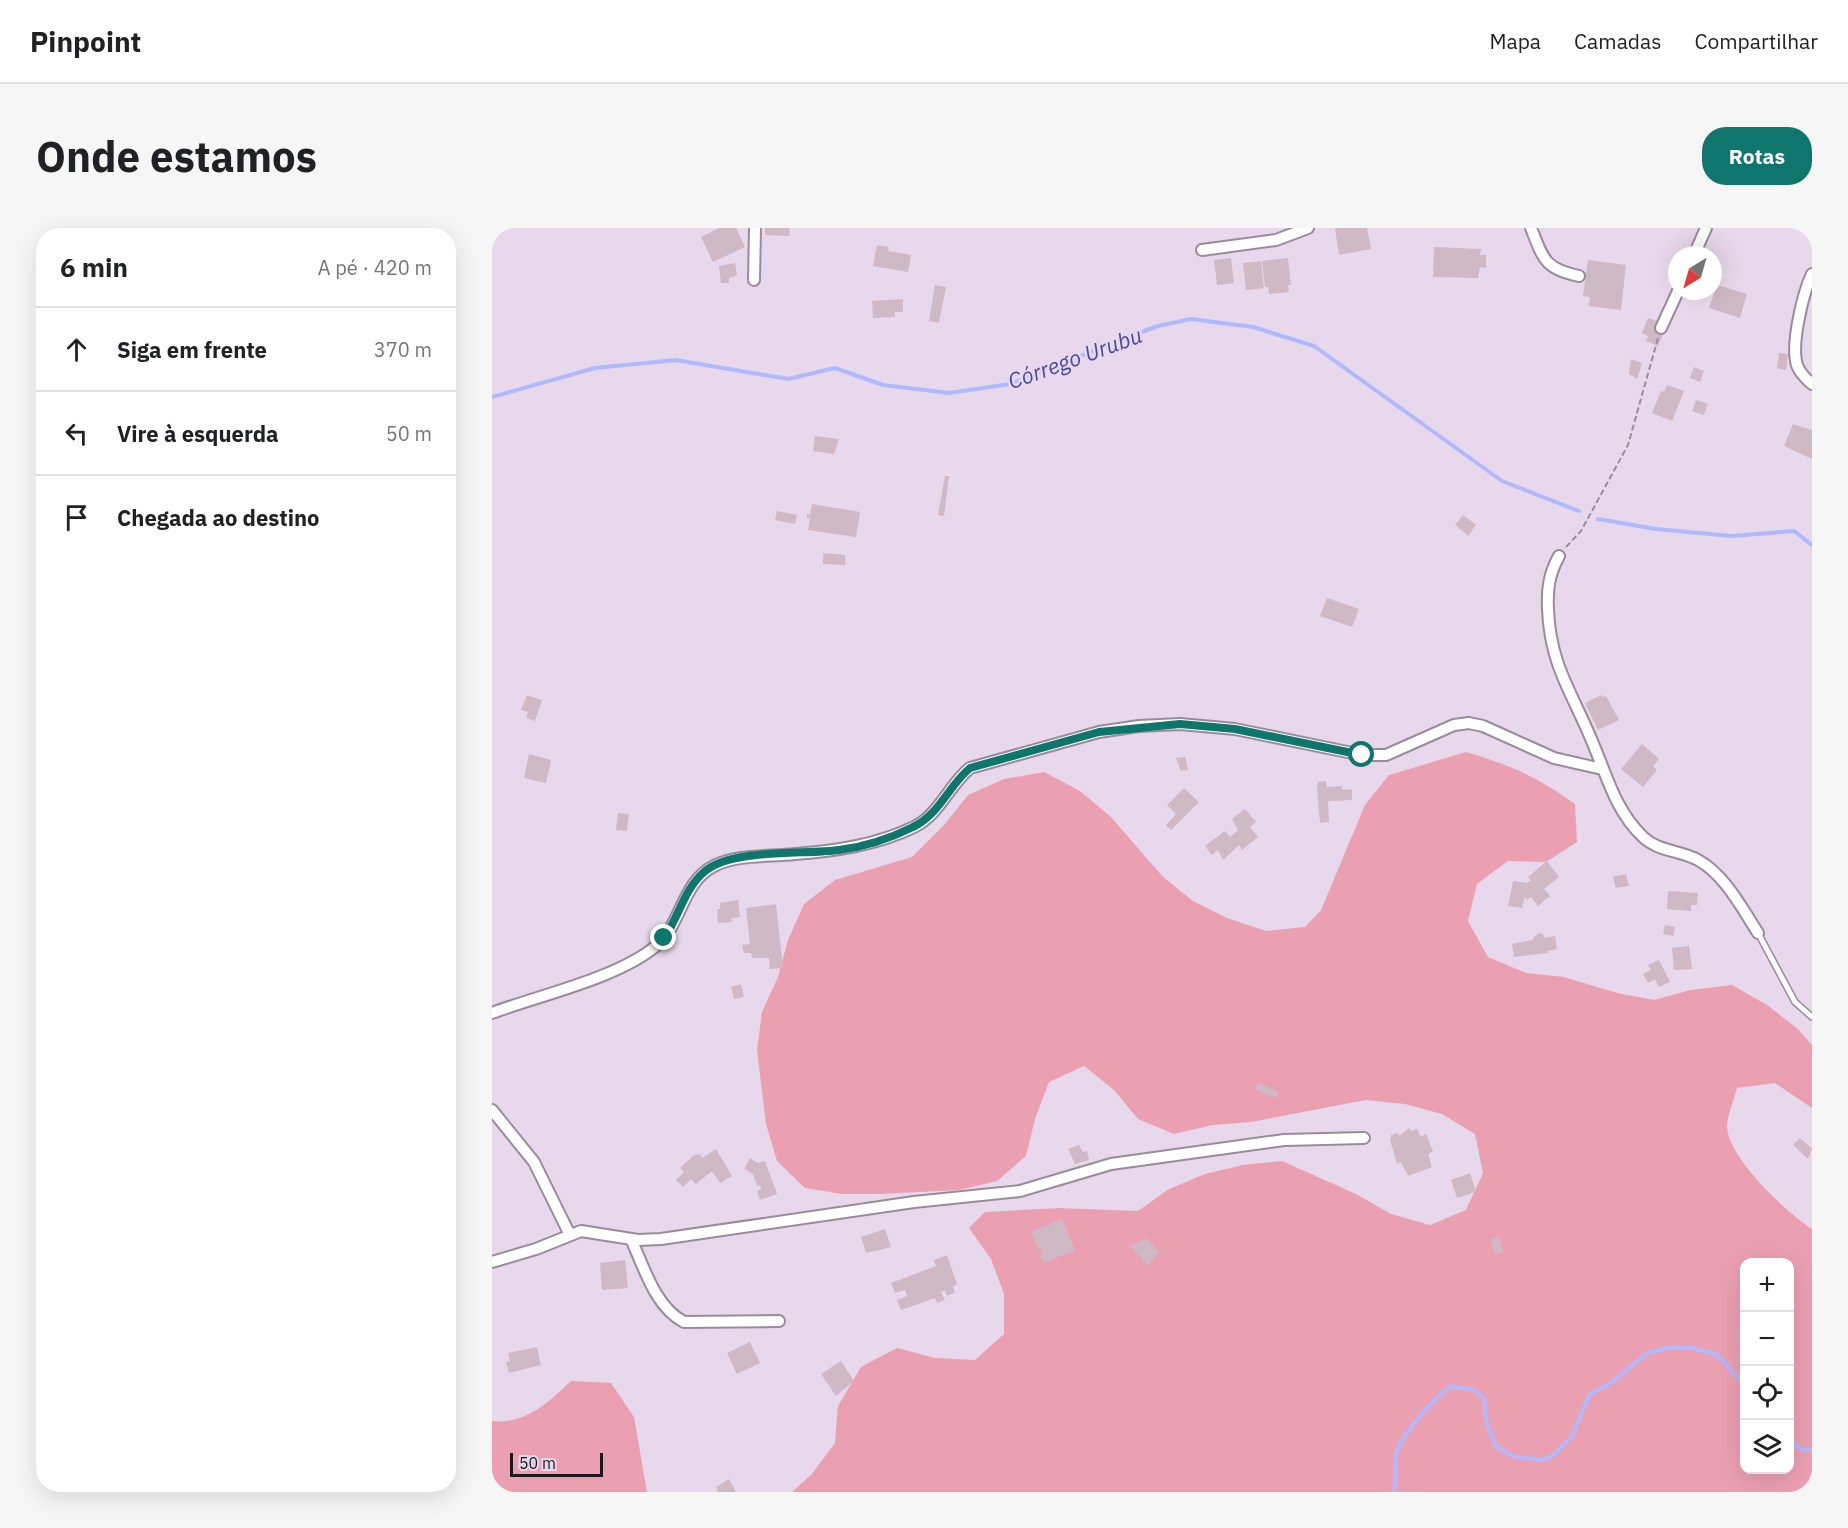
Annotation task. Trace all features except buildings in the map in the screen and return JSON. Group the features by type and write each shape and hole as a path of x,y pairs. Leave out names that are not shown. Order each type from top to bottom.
{"street":[{"path":"754,280 755,228"},
{"path":"1202,250 1276,240 1308,228"},
{"path":"1531,228 1545,262 1560,272 1579,276"},
{"path":"1698,246 1706,228"},
{"path":"1812,274 1799,322 1796,346 1796,363 1804,378 1812,384"},
{"path":"1661,328 1673,300"},
{"path":"1559,556 1549,578 1548,594 1553,653 1560,674 1595,747 1616,803 1643,837 1653,845 1695,858 1708,866 1737,900 1758,933"},
{"path":"492,1013 607,973 655,947 672,927 685,897 698,879 717,864 743,858 840,850 884,839 915,827 928,818 954,781 970,768 1099,732 1180,724 1235,729 1362,755 1386,754 1454,725 1469,723 1483,726 1554,758 1602,769"},
{"path":"492,1110 534,1162 569,1233"},
{"path":"492,1262 536,1248 569,1233 594,1231 631,1239 661,1239 914,1203 1000,1194 1028,1189 1111,1164 1284,1140 1364,1138"},
{"path":"631,1239 652,1286 674,1317 684,1322 779,1322"}],"lane":[{"path":"1758,933 1795,1002 1812,1017"}],"path":[{"path":"1559,556 1581,531 1628,445 1661,328"}],"shaded area":[{"path":"1466,752 1497,762 1548,786 1575,804 1577,842 1546,862 1508,861 1477,884 1468,921 1488,957 1526,973 1564,977 1617,993 1654,1000 1691,990 1732,985 1767,1005 1798,1029 1812,1045 1812,1108 1775,1083 1737,1088 1727,1125 1729,1138 1736,1152 1760,1183 1812,1229 1812,1492 792,1492 812,1474 835,1443 838,1406 861,1367 897,1348 935,1358 975,1360 1004,1334 1004,1294 991,1259 969,1228 985,1212 1059,1208 1138,1211 1169,1189 1205,1174 1243,1165 1282,1161 1356,1194 1391,1214 1430,1225 1466,1210 1483,1173 1475,1134 1442,1114 1405,1104 1366,1100 1251,1122 1213,1125 1174,1134 1138,1119 1114,1090 1084,1066 1049,1082 1035,1119 1026,1156 997,1181 959,1190 880,1194 842,1194 805,1188 777,1161 766,1124 757,1050 762,1012 778,977 788,940 804,904 835,880 912,857 944,825 968,795 1004,779 1044,772 1080,791 1111,817 1163,877 1193,901 1227,918 1266,931 1305,927 1321,910 1365,805 1389,775"},
{"path":"571,1381 611,1383 634,1417 647,1492 492,1492 492,1421 526,1416 554,1397"}],"waterway":[{"name":"Córrego Urubu","path":"492,397 595,368 676,360 788,379 835,368 883,385 949,393 1010,384 1158,326 1191,319 1253,327 1314,346 1502,481 1579,511"},
{"name":"Córrego Urubu","path":"1598,519 1656,529 1732,536 1794,531 1812,545"},
{"name":"Córrego Urubu","path":"1394,1492 1395,1459 1399,1446 1419,1417 1451,1386 1474,1390 1484,1398 1487,1425 1496,1446 1512,1456 1543,1460 1555,1454 1572,1436 1589,1395 1611,1383 1647,1353 1670,1347 1692,1348 1716,1354 1740,1380"},
{"name":"Córrego Urubu","path":"1794,1443 1802,1450 1812,1450"}],"route":[{"path":"664,938 672,927 685,897 706,870 717,864 743,858 840,850 884,839 915,827 928,818 954,781 970,768 1099,732 1139,726 1180,724 1235,729 1362,755"}]}
